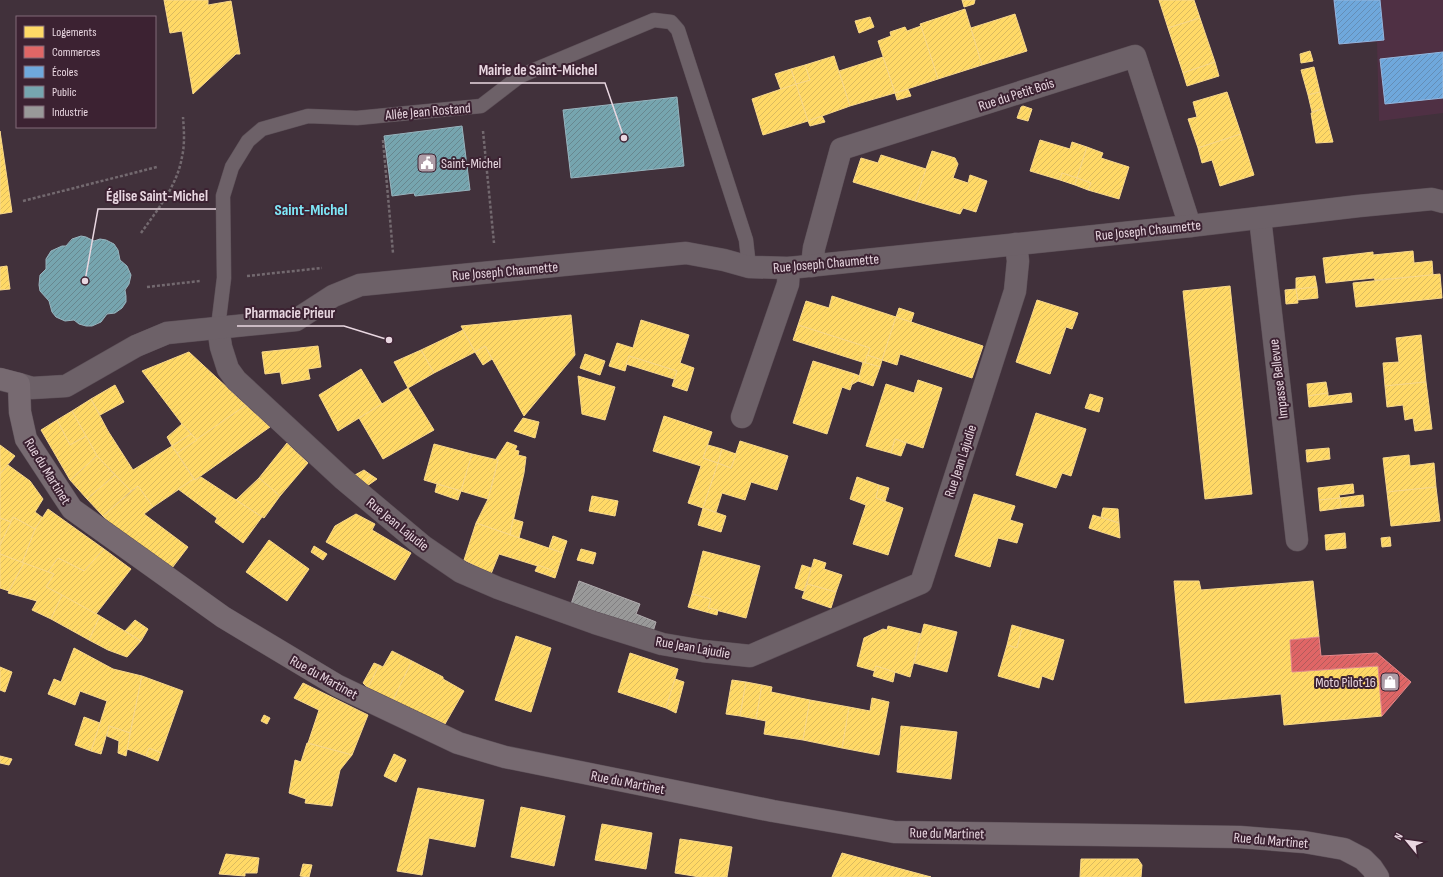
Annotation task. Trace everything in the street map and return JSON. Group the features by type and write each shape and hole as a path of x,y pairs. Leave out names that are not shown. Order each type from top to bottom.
{"street":[{"name":"Rue du Petit Bois","path":"812,266 814,248 841,149 1135,56 1190,226"},
{"name":"Rue Joseph Chaumette","path":"9,382 32,388 66,386 136,346 167,332 296,320 333,296 360,285 686,253 724,260 749,268 789,268 1190,226 1359,206 1432,199 1443,202"},
{"name":"Impasse Bellevue","path":"1260,218 1297,540"},
{"name":"Rue Jean Lajudie","path":"218,327 221,347 228,370 236,380 343,479 423,546 461,572 498,588 595,623 662,644 703,651 750,656 921,583 1015,291 1018,261 1016,244"},
{"path":"742,417 788,284 789,268"},
{"name":"Rue du Martinet","path":"9,382 20,412 26,439 72,509 223,617 338,686 458,743 504,757 773,811 894,832 1240,836 1304,842 1344,849 1363,859 1378,877"}],"lane":[{"name":"Allée Jean Rostand","path":"218,327 224,278 223,196 232,167 248,141 262,129 308,116 357,118 481,106 520,76 654,20 671,22 678,30 746,240 749,268"}],"path":[{"path":"481,106 494,243"},
{"path":"380,116 393,254"},
{"path":"141,233 175,182 182,157 184,140 183,117"},
{"path":"23,201 157,167"}],"shaded area":[{"path":"1333,0 1443,0 1443,113 1379,121 1377,42 1338,44"}],"building: Logements":[{"path":"164,0 208,0 208,5 231,1 240,54 236,54 193,94 182,31 170,33"},
{"path":"962,0 975,0 974,4 964,7"},
{"path":"1159,0 1194,0 1200,18 1168,28"},
{"path":"965,9 982,65 938,79 920,24"},
{"path":"1015,14 1027,51 982,65 971,28"},
{"path":"870,17 874,27 859,33 855,21"},
{"path":"1200,18 1215,62 1183,73 1168,28"},
{"path":"921,26 938,79 895,93 878,41 891,36 890,32 905,27 907,31"},
{"path":"1310,51 1313,61 1301,63 1300,54"},
{"path":"834,56 850,106 808,121 796,84 810,80 805,65"},
{"path":"883,57 895,93 850,106 839,71"},
{"path":"1215,62 1219,76 1187,86 1183,73"},
{"path":"805,65 810,80 796,84 791,69"},
{"path":"1314,67 1320,92 1308,95 1301,70"},
{"path":"791,69 796,84 781,90 775,74"},
{"path":"796,84 808,121 763,135 752,99"},
{"path":"908,89 911,96 897,100 895,93"},
{"path":"1227,92 1241,134 1198,148 1188,119 1197,117 1193,102"},
{"path":"1320,92 1324,108 1312,112 1308,95"},
{"path":"1023,106 1032,109 1028,121 1017,118 1021,107"},
{"path":"1324,108 1333,142 1316,143 1311,113"},
{"path":"822,116 825,122 810,126 808,121"},
{"path":"0,131 12,212 0,214"},
{"path":"1241,134 1254,175 1220,186 1212,160 1202,163 1198,148"},
{"path":"1040,140 1070,149 1072,142 1087,147 1077,178 1062,173 1060,180 1030,171"},
{"path":"1087,147 1103,153 1101,158 1129,167 1119,199 1088,190 1091,183 1077,178"},
{"path":"932,151 955,158 958,164 953,178 968,183 970,175 987,181 976,212 963,208 960,214 915,201"},
{"path":"881,155 926,169 915,201 853,182 861,158 878,163"},
{"path":"1062,173 1077,178 1075,185 1060,180"},
{"path":"1077,178 1091,183 1088,190 1075,185"},
{"path":"1413,251 1414,263 1432,261 1433,275 1375,280 1374,278 1326,283 1323,258 1373,252 1373,255"},
{"path":"7,266 10,289 0,290 0,267"},
{"path":"1440,274 1442,298 1356,307 1353,283"},
{"path":"1315,276 1317,287 1296,289 1296,278"},
{"path":"1230,286 1252,494 1205,499 1183,291"},
{"path":"1317,287 1318,298 1298,300 1296,289"},
{"path":"1296,289 1298,303 1286,304 1285,290"},
{"path":"832,296 896,317 882,360 867,355 870,348 798,325 806,301 829,308"},
{"path":"1037,300 1078,313 1072,329 1066,327 1050,374 1016,362"},
{"path":"899,308 914,313 911,322 896,317"},
{"path":"571,315 575,355 524,416 485,346 475,352 461,326"},
{"path":"896,317 983,346 972,378 900,354 897,365 882,360"},
{"path":"641,320 689,335 680,363 694,368 687,391 672,386 677,371 629,356 625,371 609,366 617,343 633,348"},
{"path":"798,325 870,348 865,363 793,340"},
{"path":"463,330 475,352 434,373 421,350"},
{"path":"1421,335 1426,382 1385,386 1383,363 1399,362 1396,338"},
{"path":"318,346 321,367 308,369 310,379 282,384 280,372 265,374 262,352"},
{"path":"485,346 492,359 483,365 475,352"},
{"path":"421,350 434,373 408,388 394,362"},
{"path":"189,352 246,405 197,440 182,424 142,371"},
{"path":"585,354 605,361 600,375 580,368"},
{"path":"867,355 882,360 880,367 865,363"},
{"path":"629,356 677,371 674,379 626,364"},
{"path":"813,361 855,374 850,390 842,387 827,434 793,423"},
{"path":"863,362 880,367 873,386 858,381"},
{"path":"361,369 382,404 338,431 319,395"},
{"path":"855,374 860,376 858,381 851,385"},
{"path":"578,376 615,387 605,420 582,414"},
{"path":"918,380 942,388 923,448 895,439 891,453 866,446 886,384 914,393"},
{"path":"1326,382 1328,393 1308,396 1307,384"},
{"path":"1426,382 1432,429 1415,431 1413,418 1405,420 1403,405 1387,407 1385,386"},
{"path":"115,385 124,402 100,415 91,399"},
{"path":"408,388 434,430 383,459 359,418"},
{"path":"1328,393 1328,396 1351,393 1352,402 1309,407 1308,396"},
{"path":"1090,394 1103,398 1099,412 1085,408"},
{"path":"91,399 108,431 133,470 172,446 194,479 153,507 138,486 131,491 97,456 72,411"},
{"path":"246,405 270,427 195,480 177,453"},
{"path":"72,411 86,436 70,445 57,420"},
{"path":"1036,413 1086,429 1071,476 1062,473 1056,488 1016,475"},
{"path":"664,416 712,432 703,458 718,463 703,508 688,503 701,466 653,451"},
{"path":"523,418 539,422 535,438 514,431"},
{"path":"57,420 70,445 86,436 97,456 70,480 41,430"},
{"path":"182,424 191,434 172,446 167,437"},
{"path":"191,434 197,440 177,453 172,446"},
{"path":"895,439 906,443 901,456 891,453"},
{"path":"740,441 788,456 777,490 751,482 745,500 722,493 716,512 703,508 718,463 731,468"},
{"path":"507,442 517,446 515,450 519,451 518,455 526,457 524,473 510,535 476,523 488,499 498,460 496,459"},
{"path":"287,443 308,463 280,496 259,478"},
{"path":"434,444 472,454 461,491 424,480"},
{"path":"0,445 15,456 0,474"},
{"path":"708,445 722,449 718,463 703,458"},
{"path":"1329,448 1330,459 1307,462 1306,450"},
{"path":"722,449 736,454 731,468 718,463"},
{"path":"472,454 498,460 488,499 461,491"},
{"path":"1409,455 1410,466 1434,463 1436,487 1387,492 1383,458"},
{"path":"97,456 115,475 87,499 70,480"},
{"path":"8,465 30,481 43,499 35,512 43,518 35,529 13,517 11,522 0,518 0,474"},
{"path":"364,470 371,475 363,483 353,476"},
{"path":"115,475 131,491 103,516 87,499"},
{"path":"371,475 377,479 367,486 363,483"},
{"path":"201,477 262,517 243,543 215,522 217,518 178,489 194,479 195,480"},
{"path":"857,477 879,485 876,498 903,508 888,555 853,544 866,505 850,499"},
{"path":"259,478 280,496 264,518 236,500"},
{"path":"437,484 461,491 458,500 435,492"},
{"path":"1353,484 1354,493 1339,495 1340,498 1319,500 1318,488"},
{"path":"879,485 889,488 885,501 876,498"},
{"path":"138,486 153,507 144,514 188,547 172,568 124,539 103,516"},
{"path":"1436,487 1440,521 1391,526 1387,492"},
{"path":"974,494 1015,506 1010,520 1023,524 1017,543 998,538 990,567 955,556"},
{"path":"1363,495 1364,506 1341,508 1340,498"},
{"path":"592,496 618,501 615,516 589,511"},
{"path":"1340,498 1341,508 1320,511 1319,500"},
{"path":"703,508 726,516 721,532 698,525"},
{"path":"1103,508 1118,509 1119,523 1101,517"},
{"path":"48,509 104,549 84,571 58,558 48,572 22,563 35,529"},
{"path":"356,514 375,524 372,530 411,553 395,580 326,542 335,526"},
{"path":"1093,515 1119,523 1120,538 1089,528"},
{"path":"13,517 35,529 22,563 0,554 0,545"},
{"path":"0,518 11,522 0,545"},
{"path":"513,519 523,522 519,538 510,535"},
{"path":"476,523 563,553 557,572 499,554 491,574 464,560"},
{"path":"1345,533 1346,548 1326,550 1325,535"},
{"path":"553,536 567,541 563,553 549,548"},
{"path":"1390,537 1391,546 1382,547 1381,538"},
{"path":"269,540 309,569 287,601 246,572"},
{"path":"314,546 327,554 323,560 311,552"},
{"path":"104,549 131,569 96,614 46,587 54,574 48,572 58,558 84,571"},
{"path":"581,549 596,553 593,564 577,560"},
{"path":"703,551 760,566 746,618 708,608 711,599 692,594"},
{"path":"0,554 24,563 9,591 0,588"},
{"path":"814,559 826,563 824,569 842,575 836,592 807,584"},
{"path":"24,563 54,574 46,587 62,595 51,619 32,610 37,601 8,593"},
{"path":"538,565 557,572 555,578 535,571"},
{"path":"802,565 811,568 804,591 795,588"},
{"path":"1174,581 1199,581 1201,590 1313,581 1319,637 1290,640 1292,672 1378,666 1382,716 1284,725 1281,694 1185,703"},
{"path":"807,584 836,592 831,608 802,598"},
{"path":"692,594 711,599 708,608 718,610 717,615 688,607"},
{"path":"62,595 100,616 89,640 51,619"},
{"path":"100,616 141,641 127,657 108,650 89,640"},
{"path":"135,620 148,629 141,641 125,631"},
{"path":"924,624 957,632 947,672 914,663"},
{"path":"1012,625 1022,628 1017,648 1007,645"},
{"path":"888,626 921,634 910,677 876,666 875,671 857,666 864,638 883,629 887,630"},
{"path":"1022,628 1064,640 1053,680 1042,676 1039,688 998,676 1007,645 1017,648"},
{"path":"516,636 551,648 531,712 495,700"},
{"path":"74,648 113,669 142,676 130,733 109,726 101,754 91,751 107,701 80,691 75,705 48,694 54,679 61,682"},
{"path":"392,651 412,661 392,702 368,688 379,665 383,667"},
{"path":"630,653 678,669 666,708 618,692"},
{"path":"412,661 443,677 443,679 464,691 445,724 392,702"},
{"path":"374,663 379,665 368,688 363,683"},
{"path":"876,666 895,672 893,682 873,676"},
{"path":"0,667 12,672 5,692 0,690"},
{"path":"142,676 183,691 161,753 149,748 146,756 127,749"},
{"path":"675,679 684,682 676,713 666,708"},
{"path":"732,680 746,682 740,716 726,714"},
{"path":"746,682 762,685 756,719 740,716"},
{"path":"303,683 368,715 352,755 308,743 319,710 294,698"},
{"path":"762,685 772,687 771,692 810,700 803,740 764,734 766,721 756,719"},
{"path":"872,698 889,702 879,755 842,748 849,707 870,711"},
{"path":"810,700 849,707 842,748 803,740"},
{"path":"264,715 270,718 267,724 261,721"},
{"path":"84,717 100,723 91,751 75,745"},
{"path":"109,726 130,733 126,756 118,753 119,741 107,736"},
{"path":"901,726 957,732 951,779 897,772"},
{"path":"307,743 352,755 340,770 332,806 305,803 306,799 289,793 295,760 301,762"},
{"path":"149,748 161,753 158,761 146,756"},
{"path":"394,754 406,760 396,782 384,776"},
{"path":"0,756 12,759 9,765 0,763"},
{"path":"418,788 484,800 475,847 429,838 422,875 397,871"},
{"path":"521,807 565,816 554,866 511,857"},
{"path":"602,824 652,833 646,869 595,860"},
{"path":"680,839 732,847 727,877 700,877 675,873"},
{"path":"842,853 931,877 832,877"},
{"path":"226,854 259,858 257,873 245,873 245,876 219,874"},
{"path":"1081,859 1138,859 1142,865 1141,877 1080,877"},
{"path":"303,864 312,865 309,877 300,876"}],"building: Commerces":[{"path":"1319,637 1321,656 1377,653 1411,682 1382,716 1378,666 1292,672 1290,640"}],"building: Écoles":[{"path":"1334,0 1380,0 1384,40 1339,44"},
{"path":"1443,52 1443,98 1385,104 1380,59"}],"building: Public":[{"path":"677,97 684,166 571,178 563,110"},
{"name":"Saint-Michel","path":"462,126 470,190 415,196 414,193 392,196 384,136"},
{"path":"81,236 94,241 100,239 106,240 114,244 118,250 120,260 127,266 131,275 129,284 125,290 126,302 122,308 115,313 107,314 101,322 92,326 79,324 74,320 65,321 56,317 52,312 49,301 40,291 39,285 40,275 46,269 46,259 51,251 62,246 66,246 72,239"}],"building: Industrie":[{"path":"579,581 640,604 636,614 656,622 652,635 571,604"}],"place":[{"name":"Mairie de Saint-Michel","path":"624,138"},
{"name":"Saint-Michel","path":"427,163"},
{"name":"Église Saint-Michel","path":"85,281"},
{"name":"Pharmacie Prieur","path":"389,340"},
{"name":"Moto Pilot 16","path":"1390,682"}],"district":[{"name":"Saint-Michel","path":"311,209"}]}
